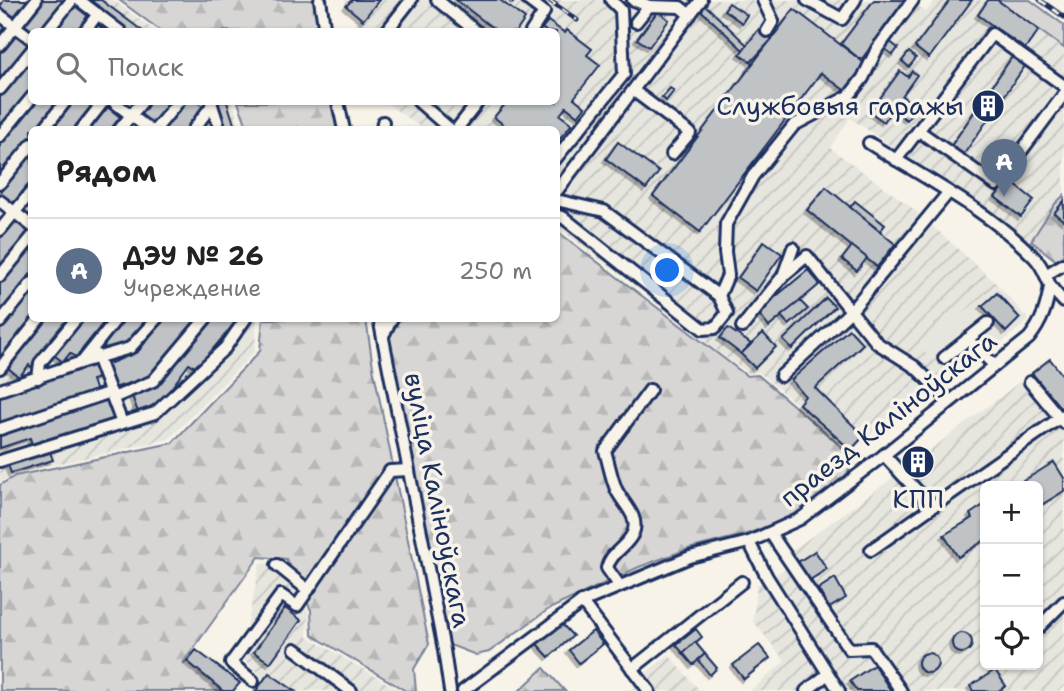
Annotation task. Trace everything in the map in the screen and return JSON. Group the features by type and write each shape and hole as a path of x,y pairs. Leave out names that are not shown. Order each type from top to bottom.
{"street":[{"path":"0,45 36,0"},
{"path":"49,28 72,0"},
{"path":"79,0 116,28"},
{"path":"320,0 324,28"},
{"path":"389,28 411,0"},
{"path":"437,0 472,28"},
{"path":"528,0 544,12 534,28"},
{"path":"560,153 624,74 621,10 611,0"},
{"path":"634,0 649,6 680,8 690,15"},
{"path":"560,187 701,0"},
{"path":"763,0 774,21 767,31"},
{"path":"807,0 842,19 855,0"},
{"path":"719,296 728,275 726,224 753,176 794,125 849,96 863,78 877,48 914,0"},
{"path":"636,22 649,6"},
{"path":"87,28 98,14"},
{"path":"0,15 28,36"},
{"path":"897,160 992,34 1064,86"},
{"path":"0,89 28,55"},
{"path":"634,91 690,133 672,155"},
{"path":"919,131 996,185 1064,94"},
{"path":"0,136 28,102"},
{"path":"46,126 63,105"},
{"path":"84,126 101,105"},
{"path":"118,105 147,126"},
{"path":"122,126 139,105"},
{"path":"157,126 175,105"},
{"path":"196,126 211,105"},
{"path":"213,105 219,126"},
{"path":"339,105 343,126"},
{"path":"423,105 448,126"},
{"path":"457,126 475,105"},
{"path":"869,143 1016,239 1038,260 1047,274 1050,286 1064,302"},
{"path":"0,183 28,149"},
{"path":"782,376 850,311 948,193"},
{"path":"0,229 28,196"},
{"path":"0,201 28,223"},
{"path":"560,201 604,211 719,296 727,313 715,328 703,329 560,216"},
{"path":"0,276 28,242"},
{"path":"783,276 793,248"},
{"path":"742,327 783,276 807,256 877,343 915,368 950,401"},
{"path":"1047,274 1064,264"},
{"name":"праезд Каліноўскага","path":"463,691 582,602 690,556 749,542 800,519 884,456 1029,338 1038,327 1050,286"},
{"path":"0,322 28,288"},
{"path":"0,368 37,322"},
{"path":"38,378 40,363 74,322"},
{"path":"96,353 115,322"},
{"path":"0,390 82,362 96,353 130,348 152,322"},
{"path":"0,429 153,381 203,322"},
{"path":"0,461 155,413 225,348 243,322"},
{"name":"вуліца Каліноўскага","path":"380,322 450,691"},
{"path":"383,336 390,322"},
{"path":"944,358 988,323"},
{"path":"967,339 994,365"},
{"path":"96,353 122,423"},
{"path":"871,550 1063,419 1030,382"},
{"path":"619,585 607,568 608,562 629,541 635,527 634,519 616,490 605,452 650,390"},
{"path":"884,456 932,507"},
{"path":"253,681 231,663 281,595 298,606 390,471 408,470"},
{"path":"771,534 790,566 849,649 871,648 901,691"},
{"path":"749,542 767,577 839,691"},
{"path":"277,565 308,590"},
{"path":"632,669 742,582"},
{"path":"582,602 649,691"},
{"path":"1043,623 1064,602"},
{"path":"295,649 351,691"},
{"path":"806,691 828,674"}],"shaded area":[{"path":"0,0 113,0 151,28 28,28 28,105 234,105 239,126 28,126 28,322 257,322 255,351 169,439 17,473 0,482"},
{"path":"345,0 911,0 926,12 935,0 997,0 1064,48 1064,191 1031,241 850,118 830,148 910,206 997,284 922,349 950,371 851,450 759,372 750,374 711,347 560,229 560,126 419,126 389,105 560,105 560,28 353,28 359,16 346,6"},
{"path":"997,284 1029,320 960,377 921,349"},
{"path":"1050,359 1064,377 1064,687 1058,691 750,691 785,661 753,621 757,585 797,562 793,550"},
{"path":"283,561 309,613 307,636 400,691 276,691 241,656 260,564"},
{"path":"669,655 700,691 628,691 643,683 647,679 647,672"}],"green space":[{"path":"119,0 315,0 320,28 157,28"},
{"path":"997,0 1030,0 1064,25 1064,48"},
{"path":"239,105 333,105 336,126 247,126"},
{"path":"1064,195 1064,254 1058,262 1031,241"},
{"path":"560,233 747,376 758,375 856,459 844,478 797,515 747,534 688,549 639,567 549,609 489,652 476,655 450,645 444,631 389,348 390,333 398,322 560,322"},
{"path":"263,322 366,322 373,367 429,644 414,669 416,691 406,691 312,635 311,610 286,559 259,557 183,663 187,661 223,691 0,691 0,485 15,476 172,443 260,351"},
{"path":"544,668 565,691 519,691"}],"building":[{"path":"4,0 29,0 15,18 0,7"},
{"path":"42,0 64,0 43,28 28,28 23,24"},
{"path":"85,0 101,0 139,28 122,28"},
{"path":"352,0 379,0 363,20 346,6"},
{"path":"456,0 500,0 525,19 519,28 493,28"},
{"path":"690,0 700,0 747,45 743,50"},
{"path":"874,0 906,0 861,60 841,44"},
{"path":"950,0 972,0 929,58 915,47"},
{"path":"988,0 997,0 1039,30 1025,49 978,15"},
{"path":"729,3 747,15 742,23 724,10"},
{"path":"75,6 89,17 81,28 58,28"},
{"path":"794,9 867,65 847,92 821,73 700,232 653,196"},
{"path":"658,11 669,20 649,47 637,39"},
{"path":"0,21 7,27 0,36"},
{"path":"548,21 558,28 542,28"},
{"path":"560,29 565,33 567,30 592,49 587,55 600,65 574,98 585,107 578,116 566,107 560,115 572,124 560,138 560,126 505,126 494,117 504,105 560,105"},
{"path":"759,29 772,39 751,62 740,54"},
{"path":"14,34 28,45 0,80 0,52"},
{"path":"889,41 898,48 893,55 884,48"},
{"path":"909,52 916,58 909,67 902,61"},
{"name":"Службовыя гаражы","path":"1012,57 1025,66 964,154 951,146"},
{"path":"28,63 28,93 0,127 0,97"},
{"path":"900,71 908,77 912,71 917,75 902,96 917,107 907,120 892,110 884,122 870,112"},
{"path":"670,88 674,91 666,101 662,97"},
{"path":"32,105 56,105 39,126 28,126 28,140 0,174 0,144"},
{"path":"71,105 93,105 76,126 54,126"},
{"path":"146,105 168,105 152,124 139,113"},
{"path":"183,105 204,107 188,126 165,126"},
{"path":"217,105 228,105 235,126 223,126"},
{"path":"106,106 120,117 113,126 91,126"},
{"path":"207,118 216,125 215,126 200,126"},
{"path":"618,142 659,172 646,189 606,159"},
{"path":"28,158 28,186 13,204 0,193"},
{"path":"1009,180 1034,200 1021,217 995,197"},
{"path":"826,187 895,244 877,267 807,210"},
{"path":"855,201 885,225 880,231 850,207"},
{"path":"1064,201 1064,221 1054,213"},
{"path":"15,220 28,231 0,268 0,238"},
{"path":"764,241 782,254 756,291 738,278"},
{"path":"28,246 28,277 0,312 0,281"},
{"path":"852,246 867,258 857,271 842,259"},
{"path":"808,270 820,284 769,327 757,312"},
{"path":"997,293 1020,318 1006,332 982,306"},
{"path":"28,294 30,322 0,360 0,329"},
{"path":"826,298 835,307 792,349 783,340"},
{"path":"800,301 808,309 789,325 781,316"},
{"path":"43,322 67,322 31,367 29,365 19,377 7,367"},
{"path":"80,322 104,322 76,357 70,353 63,362 54,355"},
{"path":"120,322 146,322 129,343 108,350 102,345"},
{"path":"161,322 196,322 151,376 114,388 106,365 138,352"},
{"path":"209,322 236,322 197,368 189,364 161,402 138,412 131,393 154,387"},
{"path":"728,328 751,344 741,354 720,338"},
{"path":"849,329 863,344 815,388 864,436 851,450 799,404 805,396 791,380"},
{"path":"763,333 776,347 755,368 741,354"},
{"path":"1050,359 1064,377 1064,406 1061,409 1032,373"},
{"path":"97,364 101,377 92,380 96,392 0,423 0,395"},
{"path":"108,399 115,419 33,447 30,438 0,448 0,436"},
{"path":"50,452 53,460 11,473 8,465"},
{"name":"КПП","path":"921,456 925,461 916,469 911,463"},
{"path":"1054,462 1064,478 1064,491 1043,504 1043,481 1023,481"},
{"path":"980,507 980,543 958,557 944,535 972,518 970,514"},
{"path":"815,551 827,569 810,580 798,562"},
{"path":"835,578 846,598 829,608 818,589"},
{"path":"285,608 301,620 270,663 254,652"},
{"path":"561,623 573,636 549,657 537,644"},
{"path":"696,629 702,637 683,653 676,645"},
{"path":"593,631 603,644 579,663 569,650"},
{"path":"958,633 966,633 972,643 966,653 958,653 952,647 952,639"},
{"path":"695,642 705,654 693,665 683,653"},
{"path":"759,645 770,658 744,679 733,665"},
{"path":"196,650 240,683 233,691 223,691 187,661"},
{"path":"924,653 932,653 938,663 932,673 924,673 918,667 918,659"},
{"path":"705,654 717,668 710,675 698,660"},
{"path":"874,665 891,691 857,691 850,681"},
{"path":"995,670 1006,686 998,691 973,691 970,686"},
{"path":"269,673 295,691 256,691"}],"railway":[{"path":"549,0 577,20"},
{"path":"1040,0 1064,17"}],"place":[{"name":"Службовыя гаражы","path":"988,106"},
{"name":"ДЭУ № 26","path":"1004,197"},
{"name":"КПП","path":"918,462"}]}
